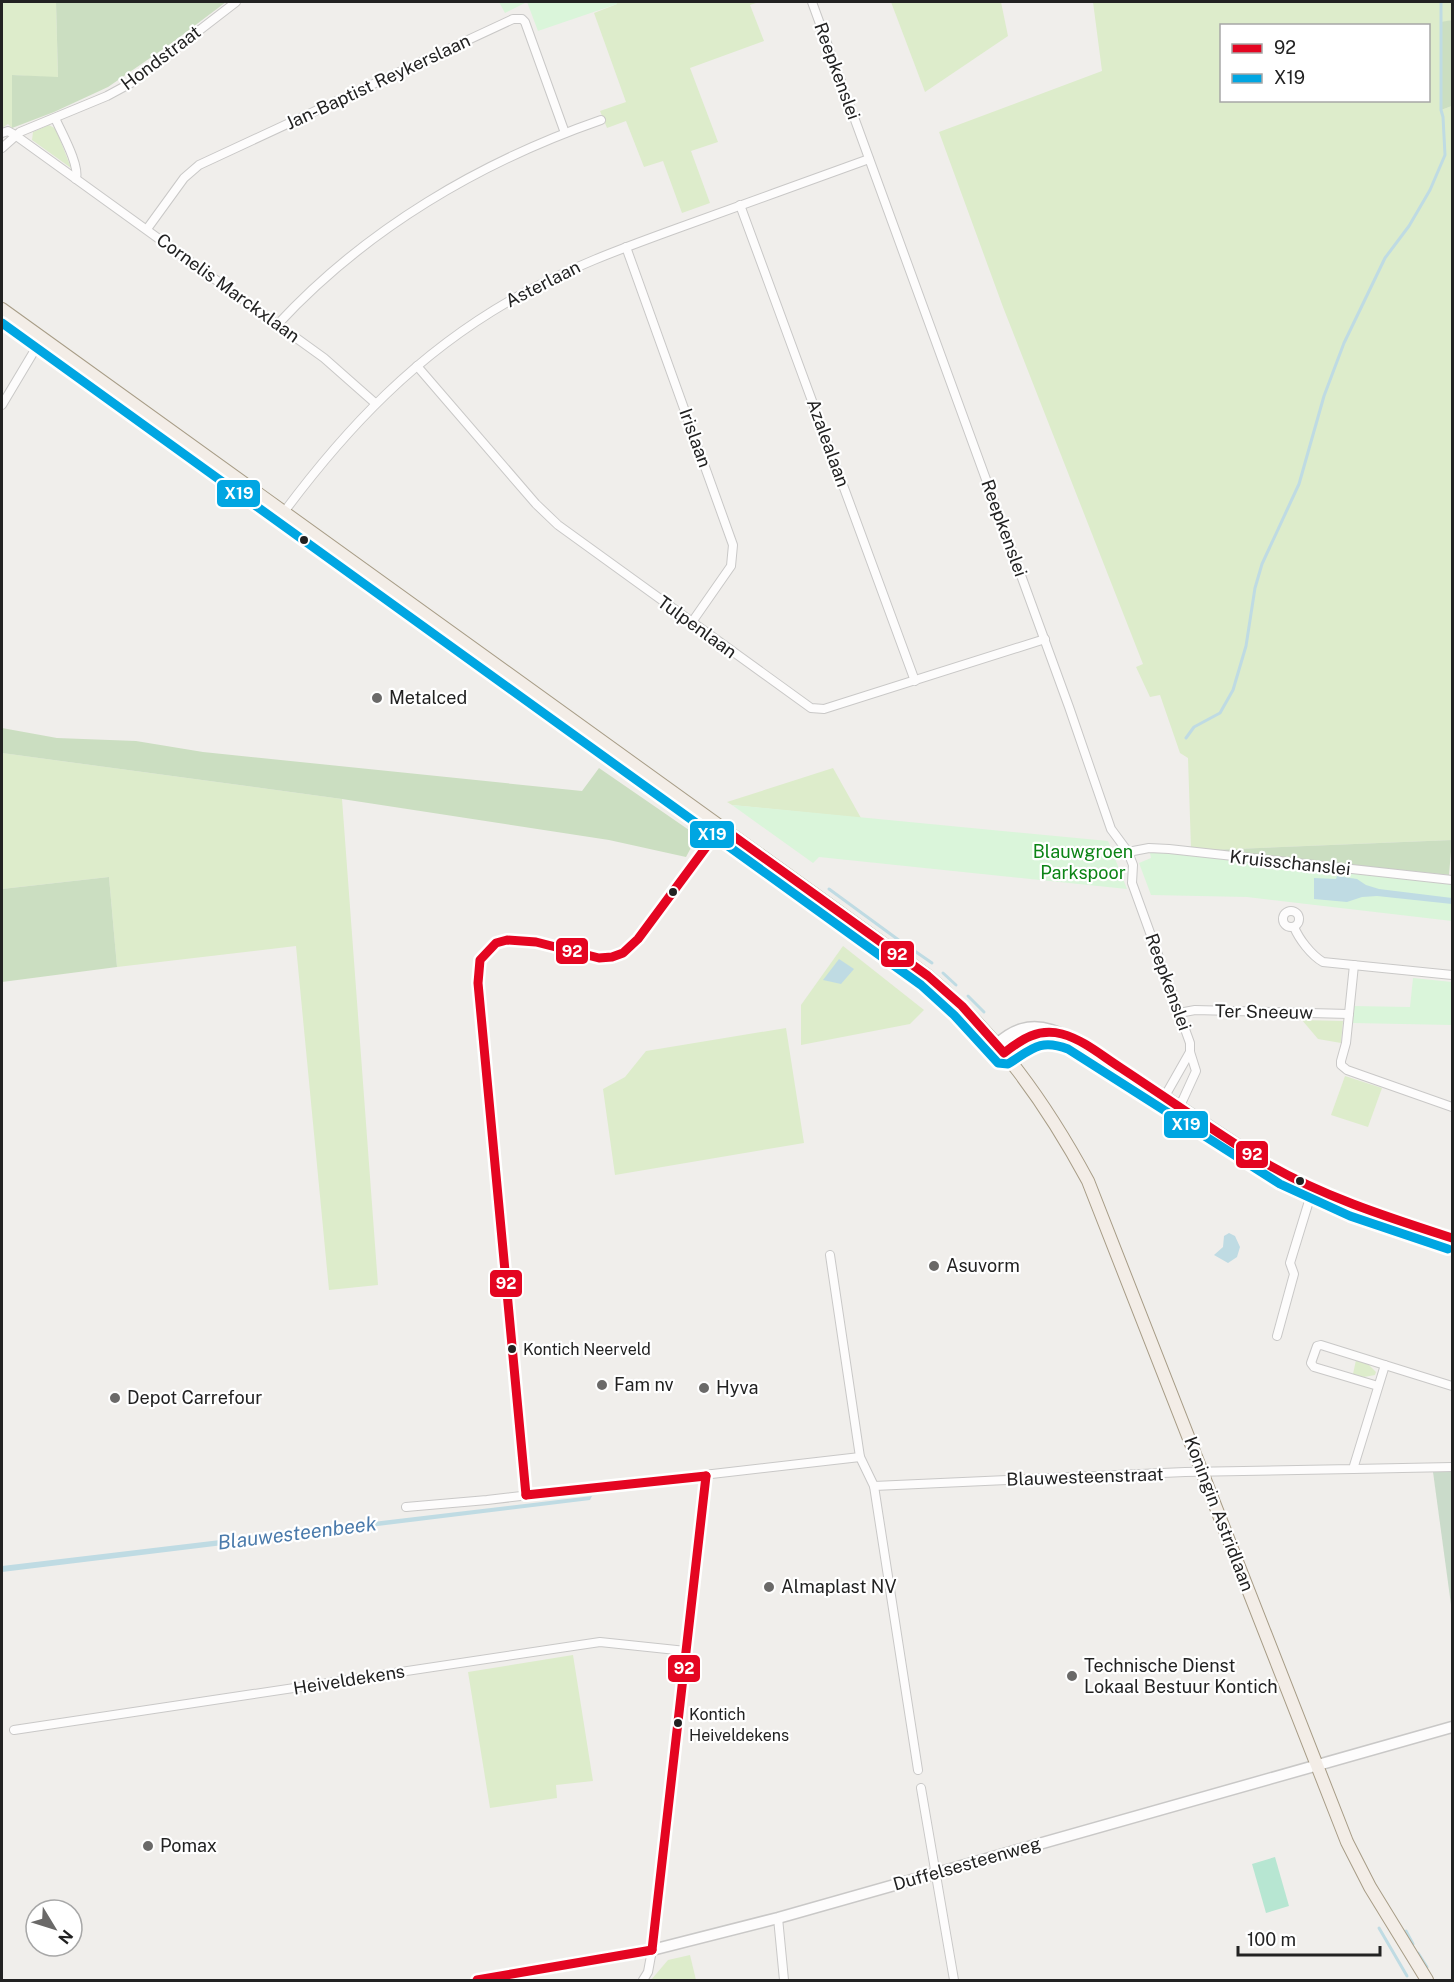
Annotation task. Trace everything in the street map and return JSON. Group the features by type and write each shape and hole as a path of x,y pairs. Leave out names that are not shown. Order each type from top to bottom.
{"main road":[{"name":"Koningin Astridlaan","path":"2,309 928,976 962,1006 1000,1048 1037,1095 1064,1137 1088,1181 1347,1842 1370,1887 1427,1980"}],"street":[{"name":"Hondstraat","path":"2,148 15,135 107,96 131,83 236,2"},
{"name":"Reepkenslei","path":"812,2 1045,639 1111,829 1128,852 1133,864 1132,884 1190,1043 1190,1052 1196,1071 1180,1106"},
{"name":"Jan-Baptist Reykerslaan","path":"147,229 184,178 199,165 513,19 522,19 525,22 565,133"},
{"path":"55,118 75,164 78,174 76,179"},
{"path":"278,324 345,262 410,213 474,175 565,133 601,120"},
{"path":"2,133 8,131 15,135"},
{"name":"Cornelis Marckxlaan","path":"15,135 333,364 375,404"},
{"name":"Asterlaan","path":"284,512 331,452 375,404 417,366 455,337 510,301 569,270 626,247 869,159"},
{"name":"Azalealaan","path":"740,205 915,681"},
{"name":"Irislaan","path":"626,247 733,545 731,566 692,622"},
{"path":"2,405 42,338"},
{"name":"Tulpenlaan","path":"417,366 548,516 814,710 824,709 1045,639"},
{"path":"526,1496 478,983 480,960 496,943 516,939 595,957 612,957 628,950 721,827"},
{"name":"Kruisschanslei","path":"1128,852 1169,849 1452,880"},
{"path":"1294,927 1298,936 1319,960 1452,975"},
{"path":"1354,965 1346,1045 1340,1063 1343,1067 1452,1107"},
{"name":"Ter Sneeuw","path":"1179,1013 1195,1010 1349,1014"},
{"path":"1000,1048 1021,1028 1033,1027 1059,1033 1106,1058 1264,1162 1313,1188 1365,1209 1452,1238"},
{"name":"Reepkenslei","path":"1165,1096 1190,1052"},
{"path":"1277,1336 1294,1274 1290,1263 1313,1188"},
{"path":"830,1255 860,1457 874,1486 918,1770"},
{"path":"1378,1386 1314,1367 1311,1363 1317,1346 1321,1345 1452,1386"},
{"path":"1353,1469 1385,1365"},
{"path":"406,1507 526,1496 860,1457"},
{"name":"Blauwesteenstraat","path":"874,1486 1203,1472 1452,1467"},
{"path":"644,1980 648,1972 652,1950 706,1476"},
{"name":"Heiveldekens","path":"14,1730 600,1642 686,1651"},
{"name":"Duffelsesteenweg","path":"477,1980 652,1950 778,1918 1452,1727"},
{"path":"921,1788 954,1980"},
{"path":"778,1918 784,1980"}],"green space":[{"path":"2,2 56,2 58,78 12,75 12,128 8,124 2,128"},
{"path":"56,2 226,2 108,87 12,128 12,75 58,77"},
{"path":"499,2 527,2 505,13"},
{"path":"527,2 617,2 617,4 538,31"},
{"path":"617,2 759,2 750,5 764,41 690,68 718,142 691,151 710,203 682,213 663,161 644,167 626,121 607,128 600,111 626,102 594,13 617,4"},
{"path":"891,2 1001,2 1008,36 925,92"},
{"path":"1093,2 1452,2 1452,20 1441,23 1441,110 1452,106 1452,840 1210,850 1191,848 1188,758 1180,753 1160,695 1150,697 1136,667 1143,664 1003,307 939,132 1102,71"},
{"path":"1452,20 1452,106 1441,110 1441,22"},
{"path":"49,125 56,129 71,168 32,140 33,132"},
{"path":"2,728 57,738 136,741 203,752 582,791 599,768 689,830 694,837 694,842 686,857 609,840 342,799 2,753"},
{"path":"2,753 342,799 378,1285 329,1290 296,946 117,967 109,877 2,889"},
{"path":"833,768 861,818 732,805 727,802"},
{"name":"Blauwgroen Parkspoor","path":"732,805 1108,841 1127,889 819,857 813,863"},
{"path":"1452,840 1449,875 1210,850"},
{"name":"Blauwgroen Parkspoor","path":"1149,848 1452,880 1452,921 1247,897 1151,895 1139,863 1151,858"},
{"path":"109,877 117,967 2,982 2,889"},
{"path":"843,946 924,1010 910,1024 801,1045 801,1005"},
{"path":"1413,978 1452,982 1452,1025 1352,1023 1354,1006 1410,1007"},
{"path":"1302,1020 1343,1021 1341,1043 1318,1039"},
{"path":"786,1028 804,1143 615,1175 603,1089 625,1077 646,1051"},
{"path":"1345,1076 1382,1088 1368,1127 1331,1115"},
{"path":"1356,1360 1368,1364 1376,1372 1375,1375 1364,1377 1353,1374"},
{"path":"1433,1472 1452,1472 1452,1612"},
{"path":"573,1655 593,1781 556,1785 557,1798 490,1808 468,1672"},
{"path":"1275,1857 1289,1906 1266,1913 1252,1864"},
{"path":"690,1955 696,1980 651,1980 668,1960"}],"water":[{"path":"1337,876 1357,879 1379,889 1452,898 1452,904 1377,896 1362,897 1347,902 1314,899 1314,878 1336,879"},
{"path":"839,959 854,969 841,984 823,980"},
{"path":"1229,1233 1235,1236 1240,1247 1237,1257 1228,1263 1214,1255 1223,1247 1224,1236"},
{"name":"Blauwesteenbeek","path":"592,1496 590,1500 2,1572 2,1566"}],"waterway":[{"path":"1186,738 1194,727 1220,713 1233,690 1246,646 1255,588 1262,564 1299,484 1324,396 1344,343 1385,258 1409,226 1430,190 1445,155 1441,110 1441,2"},
{"path":"829,889 900,941"},
{"path":"906,945 932,963"},
{"path":"943,973 956,985"},
{"path":"968,996 984,1012"},
{"path":"1379,1928 1407,1976"},
{"path":"1406,1931 1413,1944"},
{"path":"1418,1953 1427,1967"}],"transit line":[{"name":"X19","path":"2,323 921,985 954,1015 998,1063 1008,1064 1029,1050 1042,1045 1068,1049 1280,1184 1350,1216 1448,1249"},
{"name":"92","path":"721,827 928,976 962,1006 1004,1053 1024,1039 1045,1032 1062,1034 1078,1040 1226,1138 1284,1173 1355,1205 1452,1238"},
{"name":"92","path":"526,1495 478,983 480,960 496,943 507,940 536,942 599,958 623,953 638,939 721,827"},
{"name":"92","path":"526,1495 706,1476"},
{"name":"92","path":"652,1950 706,1476"},
{"name":"92","path":"477,1980 652,1950"}],"place":[{"name":"Metalced","path":"377,698"},
{"name":"Asuvorm","path":"934,1266"},
{"name":"Kontich Neerveld","path":"512,1349"},
{"name":"Fam nv","path":"602,1385"},
{"name":"Hyva","path":"704,1388"},
{"name":"Depot Carrefour","path":"115,1398"},
{"name":"Almaplast NV","path":"769,1587"},
{"name":"Technische Dienst Lokaal Bestuur Kontich","path":"1072,1676"},
{"name":"Kontich Heiveldekens","path":"678,1723"},
{"name":"Pomax","path":"148,1846"}]}
